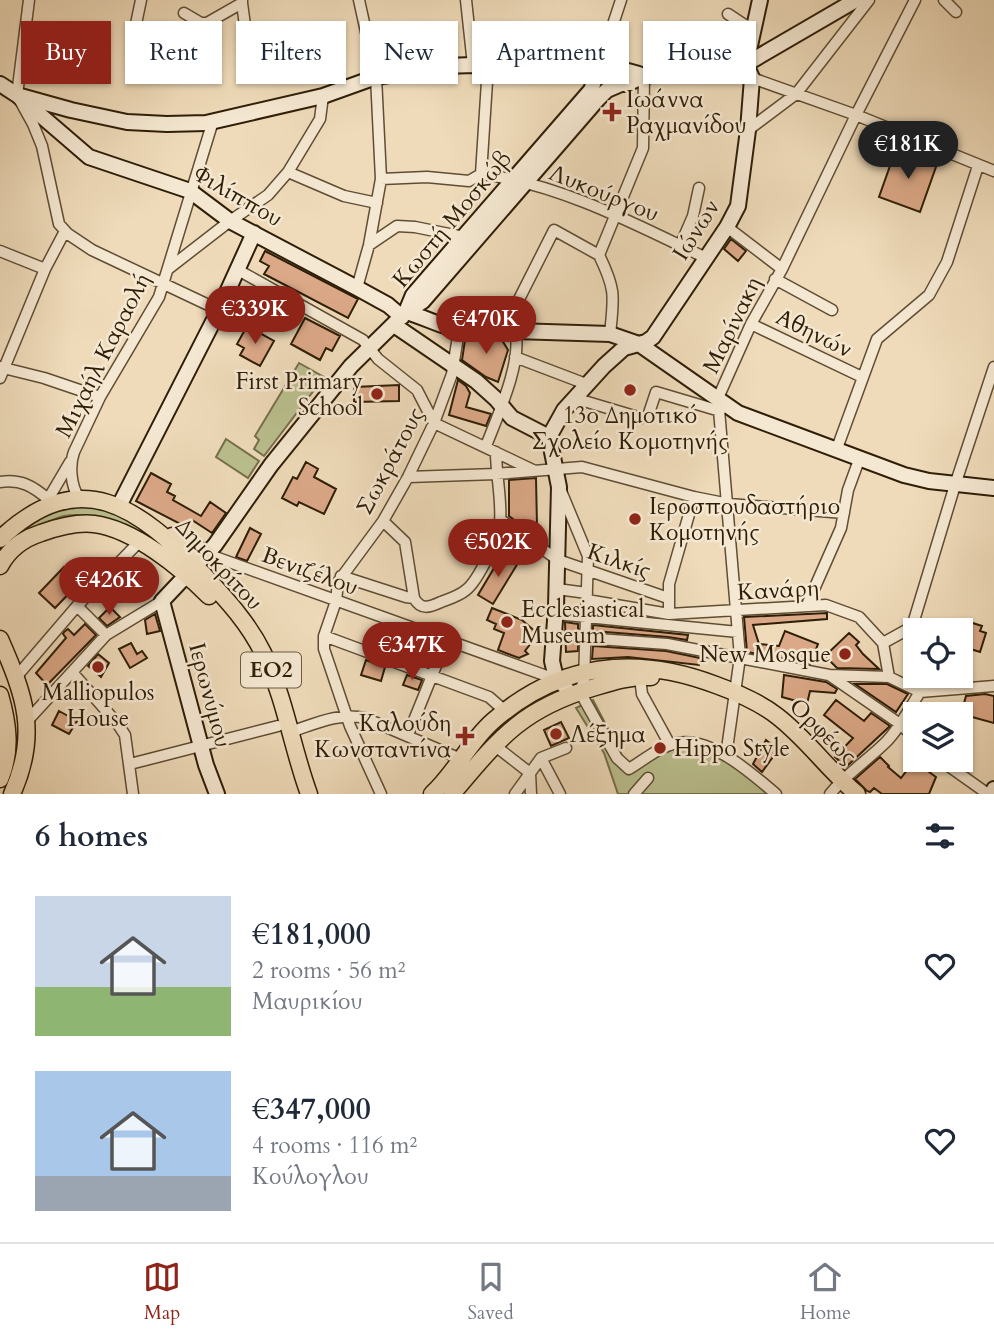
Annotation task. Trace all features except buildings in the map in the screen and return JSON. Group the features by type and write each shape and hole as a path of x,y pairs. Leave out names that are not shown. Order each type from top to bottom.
{"main road":[{"name":"Δημοκρίτου","path":"0,539 48,503 79,498 107,501 149,524 191,571 229,604 256,639 273,676 299,794"},
{"name":"Δημοκρίτου","path":"2,558 26,539 76,524 105,526 191,571"},
{"path":"149,524 207,554"},
{"path":"0,639 17,676 28,720 24,761 12,794"},
{"name":"Ορφέως","path":"440,793 461,759 484,730 505,711 558,680 615,667 649,667 687,675 736,697"},
{"name":"Ορφέως","path":"440,793 525,718 580,692 617,680 640,677 680,682 761,705 789,726 837,789 857,794"},
{"path":"0,695 8,726 4,742 7,758 0,779"},
{"name":"Δημοκρίτου","path":"284,729 309,794"}],"street":[{"path":"27,21 30,0"},
{"path":"137,21 141,0"},
{"path":"359,0 364,21"},
{"path":"466,0 472,28"},
{"path":"614,21 621,0"},
{"path":"755,21 760,0"},
{"path":"756,58 856,0"},
{"path":"748,130 796,94 869,0"},
{"name":"Μαρίνακη","path":"719,405 751,324 782,269 915,0"},
{"path":"944,0 956,12"},
{"path":"184,13 198,22 206,23 242,1 244,21"},
{"path":"728,14 738,21"},
{"path":"21,63 17,95 43,146 57,216 65,231 92,250 165,277 220,308"},
{"path":"756,79 856,115 994,171"},
{"path":"0,84 17,95 71,110 127,122 167,124 213,121 323,96 360,83"},
{"path":"357,288 369,245 381,179 376,84"},
{"path":"480,84 481,174"},
{"name":"Κωστή Μοσκώβ","path":"401,318 423,301 520,181 593,84"},
{"name":"Κωστή Μοσκώβ","path":"401,318 413,295 464,237 607,90 621,84"},
{"path":"599,255 643,148 644,84"},
{"name":"Ιώνων","path":"549,437 564,410 620,351 653,337 727,227 739,202 752,84"},
{"name":"Φιλίππου","path":"17,95 89,157 190,191 230,221 394,309 512,418 549,437"},
{"name":"Μιχαήλ Καραολή","path":"165,277 230,221 268,195 288,172 321,118 323,96"},
{"name":"Μιχαήλ Καραολή","path":"79,498 74,487 71,461 83,429 100,397 159,297 213,121"},
{"path":"836,451 880,335 933,289 947,262 978,166"},
{"path":"288,172 344,196 377,203"},
{"name":"Λυκούργου","path":"381,179 427,177 470,181 481,174 520,181 614,215 706,258"},
{"path":"680,246 693,216 699,188"},
{"path":"369,245 397,226 443,231 464,237"},
{"path":"727,227 782,269"},
{"path":"486,446 501,406 518,344 511,327 554,230 599,255 612,283 610,334"},
{"path":"0,378 2,367 45,269 65,231"},
{"path":"119,506 220,308 254,233"},
{"path":"0,251 45,269"},
{"path":"238,270 356,334 376,357 417,390 434,423 534,470"},
{"path":"775,279 832,310"},
{"path":"28,720 106,635 162,601 207,554 271,466 369,346 401,318 458,330 476,330 496,321 511,327 610,334 639,344 719,405 740,657 726,756"},
{"name":"Αθηνών","path":"751,324 862,377"},
{"name":"Σωκράτους","path":"324,636 341,576 383,521 434,423 454,366 458,330"},
{"path":"515,357 586,384"},
{"path":"2,367 100,397"},
{"path":"917,618 955,485 994,367"},
{"path":"574,398 641,418 648,416 656,392 719,405 859,460 917,479 994,488"},
{"path":"549,437 559,487 588,556 584,673 580,692 617,758 629,769 670,745 692,743 726,756 776,794"},
{"path":"383,521 405,542 414,598 418,605 424,607 441,602 470,586 497,538 501,520 496,452"},
{"path":"807,605 840,532 848,490 859,460"},
{"path":"0,482 15,480 27,484 48,503 71,461"},
{"path":"408,477 582,467 729,504 844,513"},
{"path":"559,487 556,614 552,661 558,680 568,689 580,692"},
{"path":"667,644 669,584 694,497"},
{"name":"Κιλκίς","path":"501,520 558,560 668,598"},
{"path":"17,676 77,606 139,542"},
{"name":"Βενιζέλου","path":"207,554 558,680"},
{"path":"341,576 414,598"},
{"name":"Κιλκίς","path":"557,589 668,619"},
{"name":"Ιερωνύμου","path":"162,601 200,746 217,794"},
{"name":"Κανάρη","path":"668,619 825,605 859,617 883,643"},
{"path":"77,606 106,635"},
{"path":"556,614 668,619 738,632"},
{"path":"889,677 883,643 903,633"},
{"path":"381,794 346,715 324,649 324,636 489,697 505,711"},
{"path":"584,638 667,644 829,674 889,677 919,692 994,686"},
{"path":"408,735 446,641"},
{"path":"72,672 122,730 126,738 133,794"},
{"path":"829,674 903,727"},
{"path":"640,677 642,694 670,745"},
{"path":"837,789 887,741 919,692"},
{"path":"130,764 346,715 365,718 461,759"},
{"path":"494,745 530,773 531,794"},
{"path":"514,794 541,758 566,748"},
{"path":"541,758 560,794"},
{"path":"958,772 990,794 994,789"},
{"path":"634,794 648,778"}],"green space":[{"path":"299,363 324,377 264,456 254,449 259,440 255,436"},
{"path":"226,439 259,461 248,478 216,457"},
{"path":"82,506 127,518 156,538 163,547 116,524 91,516 64,516 23,531 51,514"},
{"path":"593,700 629,769 680,745 725,754 777,794 618,794 604,753 576,708"}],"place":[{"name":"Ιωάννα Ραχμανίδου","path":"612,112"},
{"name":"13ο Δημοτικό Σχολείο Κομοτηνής","path":"630,390"},
{"name":"First Primary School","path":"377,394"},
{"name":"Ιεροσπουδαστήριο Κομοτηνής","path":"635,519"},
{"name":"Ecclesiastical Museum","path":"507,622"},
{"name":"New Mosque","path":"845,654"},
{"name":"Malliopulos House","path":"98,667"},
{"name":"Λέξημα","path":"556,734"},
{"name":"Καλούδη Κωνσταντίνα","path":"465,736"},
{"name":"Hippo Style","path":"660,748"}]}
